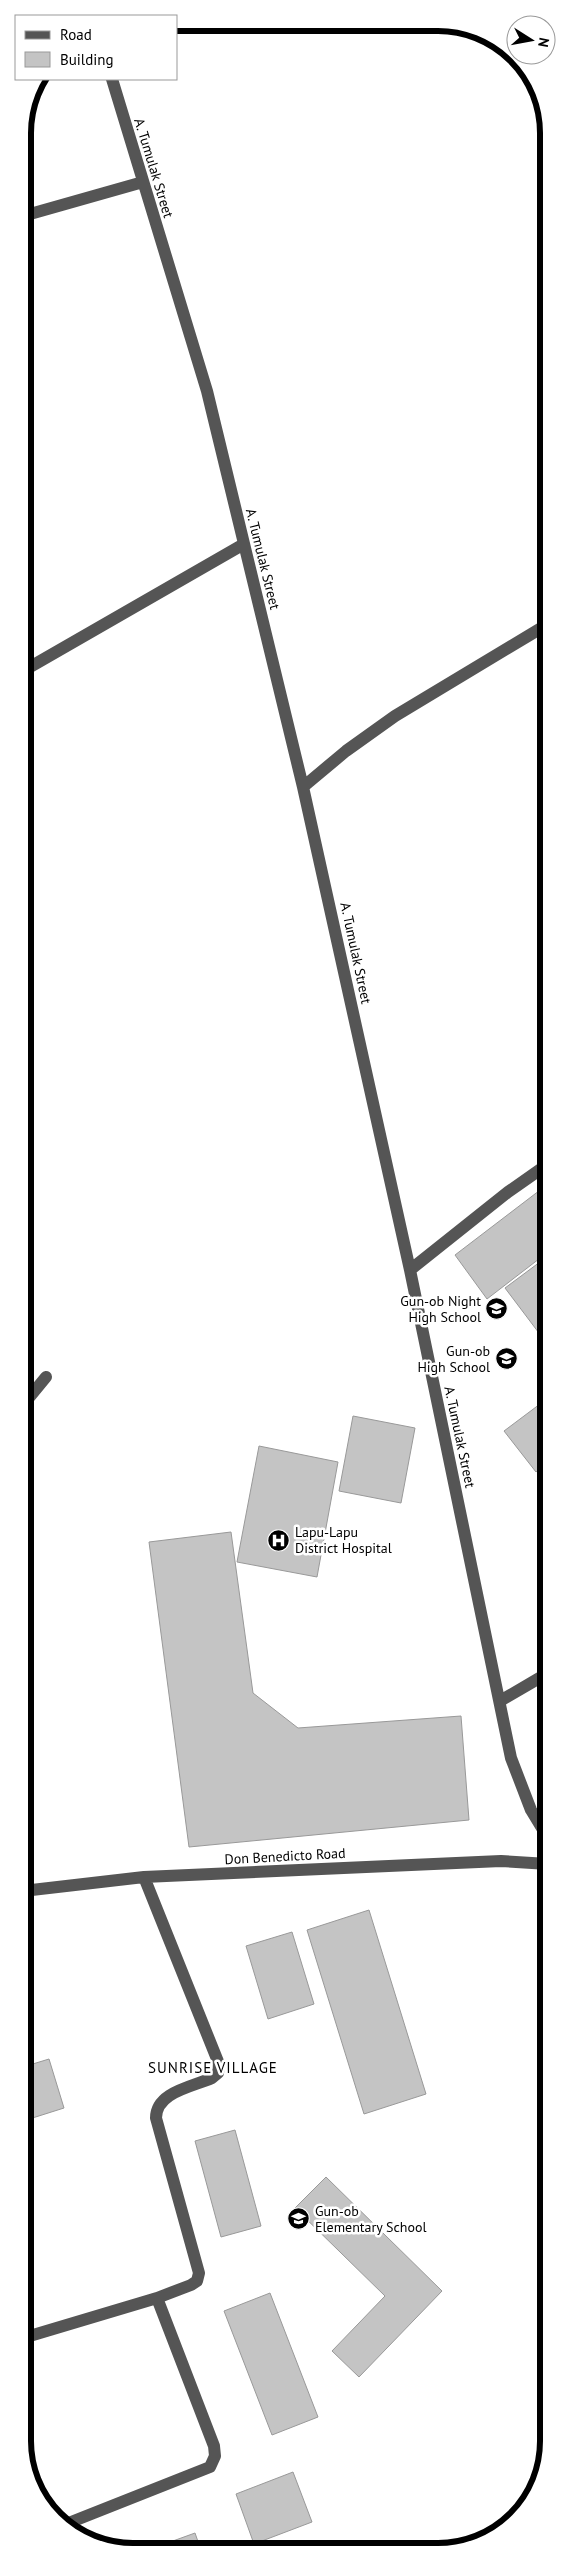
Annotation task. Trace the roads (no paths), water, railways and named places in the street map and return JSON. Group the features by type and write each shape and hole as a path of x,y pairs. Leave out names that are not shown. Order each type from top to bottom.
{"street":[{"name":"A. Tumulak Street","path":"112,80 207,391 303,787 410,1270 511,1758 531,1810 540,1825"},
{"path":"31,214 143,182"},
{"path":"31,666 244,544"},
{"path":"303,787 346,751 395,716 540,629"},
{"path":"410,1270 508,1192 540,1170"},
{"path":"31,1395 46,1377"},
{"path":"500,1701 540,1678"},
{"name":"Don Benedicto Road","path":"31,1890 144,1877 501,1861 540,1863"},
{"path":"31,2336 157,2298 191,2285 197,2280 199,2273 156,2118 156,2107 163,2098 212,2078 218,2073 219,2064 144,1877"},
{"path":"71,2522 210,2467 215,2456 214,2446 157,2298"}],"place":[{"name":"Gun-ob Night High School","path":"497,1309"},
{"name":"Gun-ob High School","path":"506,1359"},
{"name":"Lapu-Lapu District Hospital","path":"279,1540"},
{"name":"Gun-ob Elementary School","path":"299,2219"}],"district":[{"name":"SUNRISE VILLAGE","path":"213,2067"}]}
